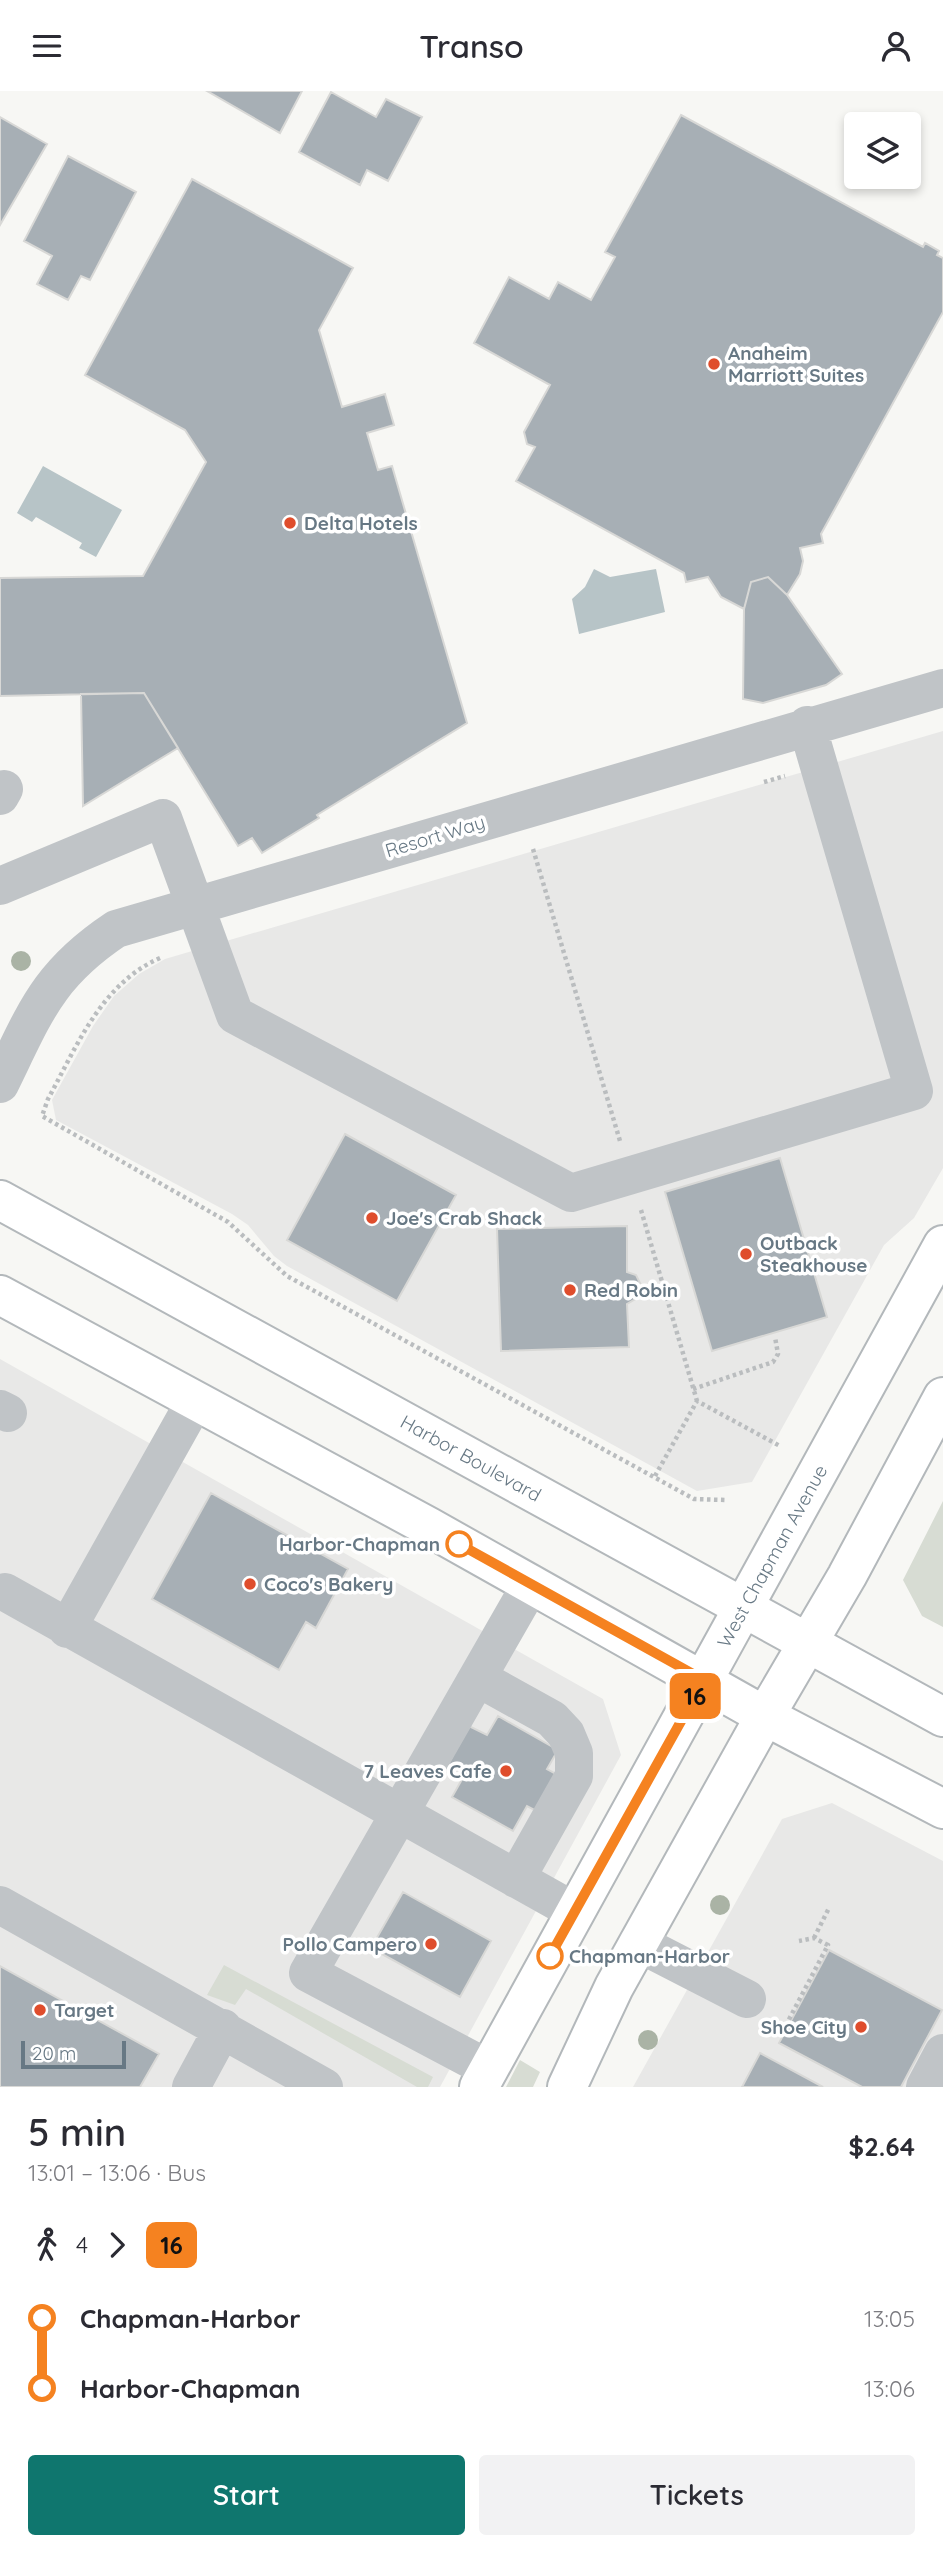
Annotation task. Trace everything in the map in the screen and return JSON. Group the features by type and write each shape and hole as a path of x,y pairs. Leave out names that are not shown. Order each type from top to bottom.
{"main road":[{"name":"Harbor Boulevard","path":"0,1200 943,1717"},
{"name":"West Chapman Avenue","path":"484,2078 943,1245"},
{"path":"0,1295 531,1584 765,1716 943,1809"},
{"path":"576,2084 614,1987 765,1716 847,1576 943,1397"}],"street":[{"name":"Resort Way","path":"0,1084 45,993 81,953 116,929 807,725 943,688"},
{"path":"0,886 163,818 235,1015 571,1193 914,1091 807,725"},
{"path":"67,1629 195,1401"},
{"path":"484,2078 308,1973 531,1584"},
{"path":"5,1592 400,1816 574,1911"},
{"path":"478,1678 552,1719 566,1734 574,1753 574,1776 516,1879"},
{"path":"0,1905 324,2087"},
{"path":"638,1943 757,2009"},
{"path":"191,2087 223,2028"},
{"path":"925,2087 943,2053"}],"path":[{"path":"533,849 697,1401 780,1446"},
{"path":"693,1389 772,1362 778,1354 775,1337"},
{"path":"655,1476 697,1401"},
{"path":"814,1938 829,1908"},
{"path":"757,2009 785,2027 828,1945 814,1938 799,1941"}],"shaded area":[{"path":"43,466 122,510 96,557 79,548 82,543 36,517 32,522 17,513"},
{"path":"594,569 610,577 656,569 665,612 579,634 572,599 585,587"},
{"path":"943,731 943,1168 914,1218 884,1245 752,1482 697,1491 287,1266 274,1256 248,1225 232,1214 56,1120 52,1100 93,1026 114,996 139,974 165,959"},
{"path":"0,1359 603,1699 621,1755 440,2087 0,2087"},
{"path":"943,1501 943,1627 922,1616 903,1580"},
{"path":"832,1803 943,1861 943,2087 633,2087 782,1819"},
{"path":"224,1965 433,2077 428,2087 417,2087 246,1989 235,2005 207,1995"},
{"path":"520,2060 540,2072 533,2087 506,2087"}],"building":[{"path":"207,91 302,91 280,133"},
{"path":"331,92 376,117 386,99 422,117 388,181 367,170 360,185 299,152"},
{"name":"Anaheim Marriott Suites","path":"681,115 923,247 925,243 939,251 937,255 943,258 943,312 821,534 823,543 800,548 803,561 800,574 787,595 768,577 751,582 744,609 721,597 708,577 686,582 684,573 516,481 535,447 527,444 524,432 550,385 474,343 509,277 549,299 558,282 591,300 615,257 605,252"},
{"path":"0,117 47,144 0,225"},
{"path":"68,156 136,192 90,280 81,276 68,300 37,284 52,256 24,241"},
{"name":"Delta Hotels","path":"192,179 353,268 319,330 342,407 385,394 394,425 367,433 378,470 392,466 467,723 317,815 319,818 262,853 252,838 238,846 144,693 0,696 0,578 143,576 206,462 185,430 85,375"},
{"path":"768,577 787,595 842,674 826,685 763,703 743,699 744,609 751,582"},
{"path":"144,693 178,748 83,806 81,694"},
{"name":"Joe's Crab Shack","path":"345,1134 456,1195 397,1301 287,1240"},
{"name":"Outback Steakhouse","path":"780,1158 827,1317 712,1351 665,1192"},
{"name":"Red Robin","path":"627,1226 627,1272 636,1275 641,1285 637,1298 627,1304 629,1347 501,1351 497,1229"},
{"name":"Coco's Bakery","path":"211,1493 348,1569 316,1628 306,1622 279,1670 152,1599"},
{"name":"7 Leaves Cafe","path":"498,1716 558,1750 547,1769 565,1779 544,1815 527,1806 513,1831 452,1797 465,1774 448,1764 469,1726 487,1735"},
{"name":"Pollo Campero","path":"403,1892 491,1941 460,1997 371,1948"},
{"name":"Shoe City","path":"829,1950 942,2010 901,2087 862,2087 779,2043"},
{"name":"Target","path":"0,1966 159,2054 140,2087 0,2087"},
{"path":"760,2053 823,2087 742,2087"}],"bus line":[{"name":"16","path":"459,1544 704,1680 550,1956"}],"place":[{"name":"Anaheim Marriott Suites","path":"714,364"},
{"name":"Delta Hotels","path":"290,523"},
{"name":"Joe's Crab Shack","path":"372,1218"},
{"name":"Outback Steakhouse","path":"746,1254"},
{"name":"Red Robin","path":"570,1290"},
{"name":"Harbor-Chapman","path":"459,1544"},
{"name":"Coco's Bakery","path":"250,1584"},
{"name":"7 Leaves Cafe","path":"506,1771"},
{"name":"Pollo Campero","path":"431,1944"},
{"name":"Chapman-Harbor","path":"550,1956"},
{"name":"Target","path":"40,2010"},
{"name":"Shoe City","path":"861,2027"}]}
